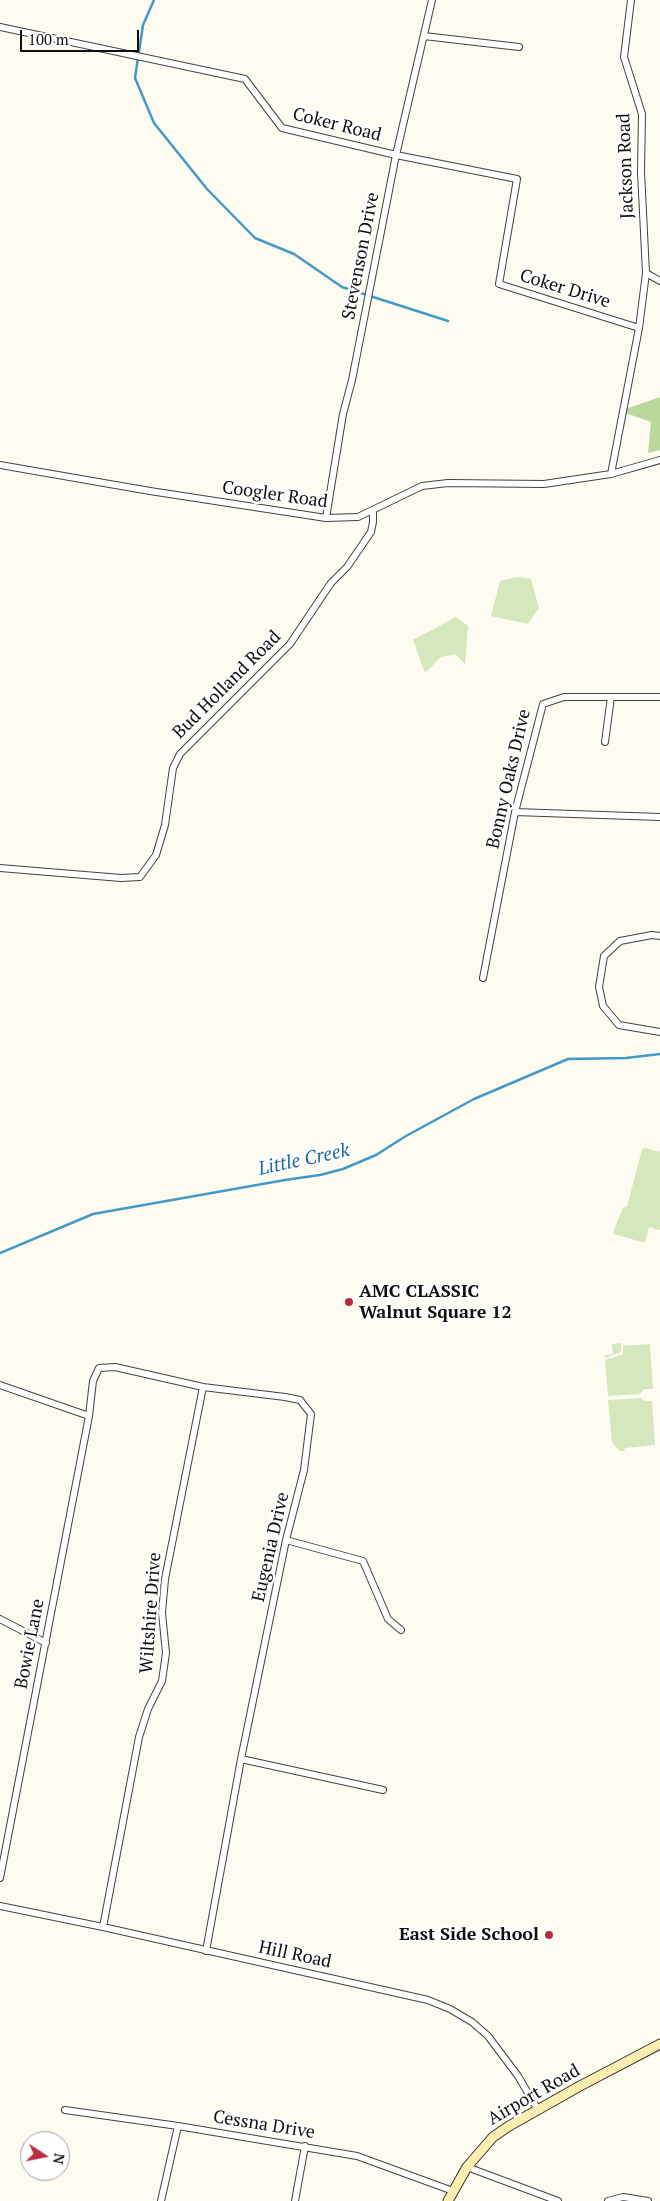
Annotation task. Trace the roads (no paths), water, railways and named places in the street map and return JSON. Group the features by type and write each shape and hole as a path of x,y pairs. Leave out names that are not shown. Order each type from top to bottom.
{"street":[{"name":"Stevenson Drive","path":"326,518 343,414 352,380 396,155 432,0"},
{"name":"Jackson Road","path":"631,0 624,57 642,114 641,172 646,273 639,328"},
{"name":"Coker Road","path":"0,27 245,79 282,128 396,155"},
{"path":"424,36 519,47"},
{"name":"Coker Drive","path":"396,155 516,179 499,284 639,328"},
{"path":"646,273 660,280"},
{"path":"611,474 639,328"},
{"name":"Coogler Road","path":"0,464 150,491 326,518 358,517 422,486 448,483 544,484 611,474 660,460"},
{"name":"Bud Holland Road","path":"0,868 121,878 140,877 156,855 165,825 173,768 180,754 290,644 331,583 347,567 371,532 373,510"},
{"name":"Bonny Oaks Drive","path":"483,978 515,812 543,704 564,697 660,697"},
{"path":"605,742 611,697"},
{"path":"515,812 660,817"},
{"path":"660,936 652,935 620,941 604,956 599,987 602,1006 619,1024 660,1032"},
{"name":"Eugenia Drive","path":"89,1416 93,1381 99,1368 116,1367 203,1387 300,1400 311,1414 304,1470 286,1540 206,1951"},
{"path":"0,1386 89,1416"},
{"name":"Wiltshire Drive","path":"103,1927 139,1737 148,1708 162,1681 166,1653 162,1613 165,1579 203,1387"},
{"name":"Bowie Lane","path":"0,1878 89,1416"},
{"path":"286,1540 362,1561 388,1619 402,1630"},
{"path":"0,1619 46,1642"},
{"path":"242,1759 383,1790"},
{"name":"Hill Road","path":"0,1906 103,1927 428,2000 450,2009 472,2022 488,2036 518,2076 538,2110"},
{"name":"Airport Road","path":"448,2201 467,2167 493,2137 538,2110 660,2044"},
{"name":"Cessna Drive","path":"65,2110 305,2146 357,2156 453,2191"},
{"path":"161,2201 178,2126"},
{"path":"295,2201 305,2146"},
{"path":"467,2167 558,2201"},
{"path":"608,2201 623,2197 648,2201"}],"waterway":[{"path":"154,0 143,25 135,78 154,123 207,189 255,238 294,254 342,287 448,321"},
{"name":"Little Creek","path":"0,1253 93,1214 320,1175 343,1169 376,1155 406,1136 474,1099 568,1059 626,1058 660,1054"}],"place":[{"name":"AMC CLASSIC Walnut Square 12","path":"349,1302"},
{"name":"East Side School","path":"549,1935"}]}
